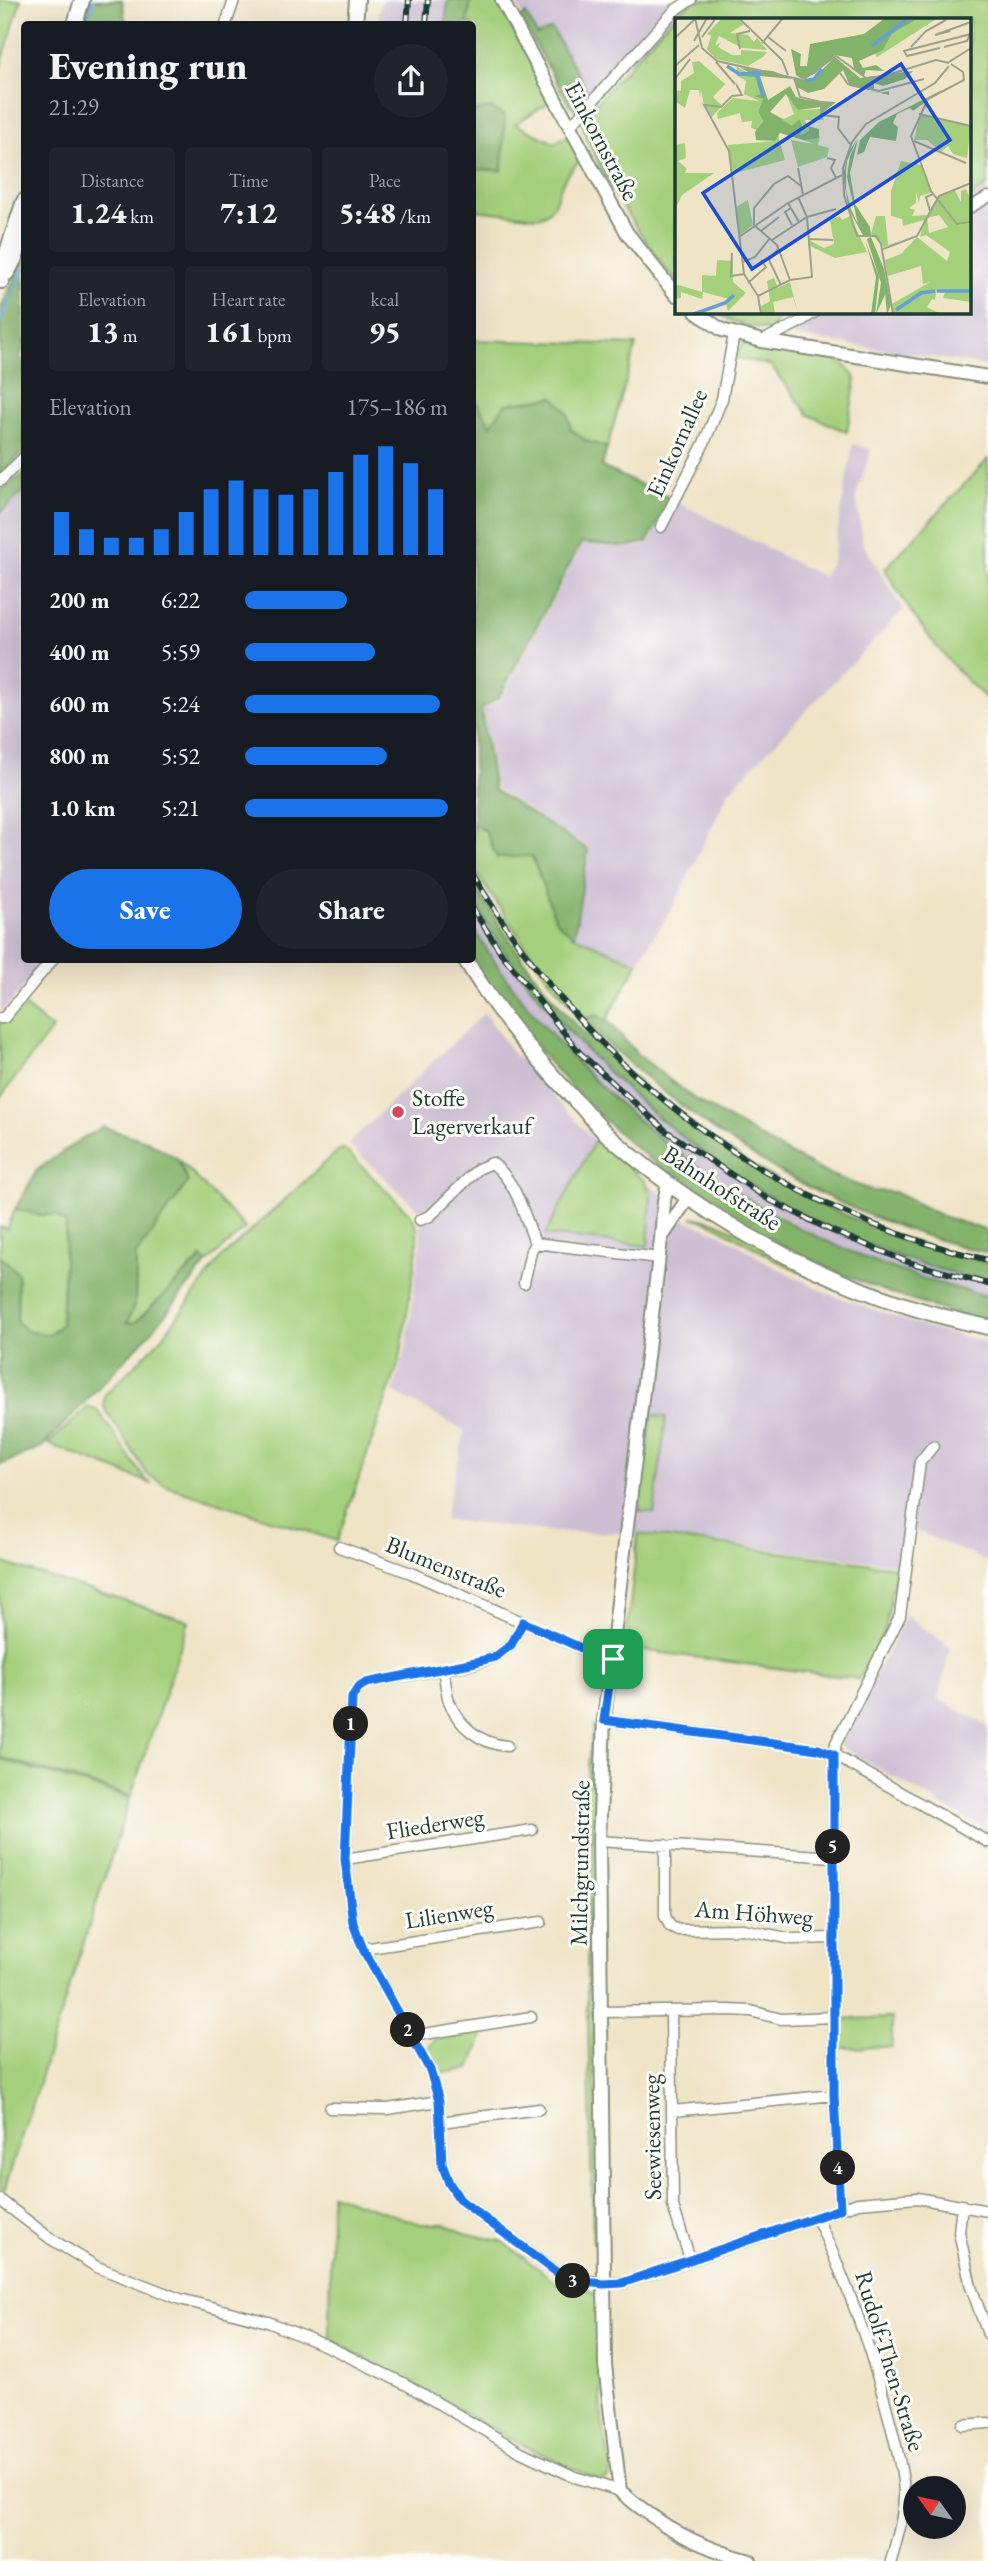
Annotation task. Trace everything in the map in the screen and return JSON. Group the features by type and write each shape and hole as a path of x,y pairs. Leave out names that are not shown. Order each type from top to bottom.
{"main road":[{"path":"76,21 82,0"},
{"path":"355,21 357,0"},
{"path":"1,283 5,258 21,214"},
{"name":"Bahnhofstraße","path":"467,963 489,999 553,1077 610,1137 688,1198 769,1247 824,1273 936,1315 988,1327"}],"street":[{"path":"227,21 234,0"},
{"name":"Einkornstraße","path":"502,0 628,233 675,292"},
{"path":"571,125 675,10 691,0"},
{"path":"970,207 988,197"},
{"path":"697,313 722,330 762,341 988,376"},
{"path":"762,341 813,313"},
{"name":"Einkornallee","path":"661,527 704,443 722,399 734,334"},
{"path":"0,481 21,460"},
{"path":"0,1018 4,1018 50,963"},
{"path":"420,1220 430,1216 478,1169 492,1163 503,1171 516,1193 535,1243 524,1283"},
{"name":"Milchgrundstraße","path":"621,2491 605,2365 599,1841 604,1720 668,1184"},
{"name":"Milchgrundstraße","path":"662,1237 688,1198"},
{"path":"535,1243 659,1258"},
{"path":"840,2209 834,2095 834,1755 836,1743 900,1616 920,1462 933,1446"},
{"name":"Blumenstraße","path":"339,1547 411,1573 597,1655 613,1659"},
{"path":"523,1622 511,1645 495,1657 366,1683 358,1688 352,1697 345,1859 353,1923 363,1949 430,2070 439,2101 442,2164 449,2183 460,2200 567,2280 603,2284 622,2283 858,2203 916,2198 988,2211"},
{"path":"443,1669 450,1702 461,1722 477,1737 497,1746 507,1746"},
{"path":"604,1720 818,1749 834,1755 988,1842"},
{"name":"Fliederweg","path":"345,1859 532,1830"},
{"path":"599,1841 833,1857"},
{"name":"Am Höhweg","path":"665,1845 665,1916 670,1926 678,1930 744,1929 792,1939 834,1938"},
{"name":"Lilienweg","path":"363,1949 541,1922"},
{"path":"601,2012 751,2011 781,2019 834,2017"},
{"name":"Seewiesenweg","path":"671,2012 673,2206 690,2259"},
{"path":"412,2036 531,2017"},
{"path":"672,2111 834,2095"},
{"path":"330,2108 388,2109 439,2101"},
{"path":"440,2122 539,2109"},
{"path":"0,2200 51,2239 97,2267 180,2299 268,2322 329,2347 407,2385 521,2452 575,2477 621,2491 673,2532 750,2561"},
{"path":"962,2205 959,2232 971,2287 988,2334"},
{"name":"Rudolf-Then-Straße","path":"817,2218 838,2262 855,2311 884,2397 901,2465 904,2493 902,2521 891,2561"},
{"path":"962,2425 988,2423"}],"shaded area":[{"path":"383,0 448,0 445,21 377,21"},
{"path":"514,0 689,0 576,116"},
{"path":"988,184 988,366 793,336 782,313 970,313 970,196"},
{"path":"853,444 871,450 856,496 863,544 903,610 729,791 674,905 638,962 574,936 588,850 496,788 483,710 501,699 582,545 627,549 648,544 673,500 823,577 832,561"},
{"path":"21,476 21,963 44,963 1,1013 0,496"},
{"path":"476,907 504,953 543,1003 585,1050 668,1127 711,1159 831,1229 906,1259 988,1281 988,1296 904,1274 824,1240 704,1172 658,1138 573,1060 493,960 476,933"},
{"path":"484,1013 513,1053 588,1134 658,1191 678,1217 721,1234 771,1265 829,1294 930,1329 988,1342 988,1562 917,1531 896,1564 638,1533 553,1532 444,1520 465,1431 393,1392 406,1349 420,1247 421,1212 348,1144"},
{"path":"906,1616 950,1647 938,1699 988,1726 988,1832 839,1745"}],"green space":[{"path":"0,0 21,0 0,69"},
{"path":"89,0 122,0 126,21 83,21"},
{"path":"448,0 471,0 468,21 445,21"},
{"path":"471,0 498,0 551,101 515,124 554,143 569,135 579,154 578,162 566,176 555,202 544,215 537,217 476,210 476,169 502,170 490,108 476,111 476,21 468,21"},
{"path":"693,0 988,0 988,185 970,196 970,18 675,18 675,281 621,204 602,170 582,123 588,112 662,28"},
{"path":"526,14 537,35 552,29 588,92 576,109 569,104 520,18"},
{"path":"490,108 505,116 502,171 476,169 476,111"},
{"path":"21,254 21,454 0,475 0,310 15,277"},
{"path":"717,313 781,313 770,331 732,321"},
{"path":"476,340 636,345 607,448 587,441 571,429 567,412 491,426 476,400"},
{"path":"743,343 786,353 835,359 845,365 856,379 847,432 809,415 770,365 736,358"},
{"path":"554,397 567,412 571,430 587,441 607,448 602,467 672,499 647,542 627,547 581,543 499,697 481,709 494,790 588,850 574,936 556,921 532,856 497,858 485,830 476,826 476,401 491,425 505,404"},
{"path":"988,459 988,700 972,686 931,639 885,569"},
{"path":"21,476 21,494 0,513 0,490"},
{"path":"476,827 532,856 556,921 574,936 638,963 606,1021 597,1015 582,1020 545,974 476,872"},
{"path":"476,888 523,958 579,1028 623,1069 688,1122 767,1174 852,1218 941,1251 988,1263 988,1281 920,1264 855,1240 792,1209 732,1173 675,1132 622,1086 573,1036 504,951 476,908"},
{"path":"476,932 519,995 572,1057 630,1113 694,1163 762,1207 834,1244 910,1274 988,1296 988,1322 922,1304 857,1280 794,1252 734,1218 677,1180 623,1137 573,1089 494,993 475,963"},
{"path":"20,1003 52,1029 0,1098 0,1022"},
{"path":"597,1015 611,1024 637,1054 693,1098 826,1173 873,1191 894,1192 942,1216 988,1231 988,1253 928,1237 872,1217 819,1193 769,1165 673,1100 582,1020"},
{"path":"103,1127 147,1141 177,1158 188,1182 136,1255 135,1302 127,1323 135,1323 202,1258 207,1263 151,1332 42,1447 0,1465 0,1256 18,1274 17,1322 26,1331 50,1335 61,1324 66,1223 56,1215 39,1215 15,1209 37,1170"},
{"path":"595,1140 645,1181 651,1194 648,1246 545,1235"},
{"path":"344,1149 412,1216 417,1227 417,1249 400,1359 337,1541 167,1486 148,1475 104,1407 104,1396 161,1339 222,1257 338,1151"},
{"path":"177,1158 245,1228 207,1263 201,1258 135,1323 127,1323 135,1302 136,1255 188,1182"},
{"path":"15,1209 39,1215 56,1215 66,1223 61,1325 49,1335 26,1331 17,1322 18,1274 0,1256 0,1227 7,1229"},
{"path":"692,1217 714,1221 933,1322 827,1284 776,1260 713,1224"},
{"path":"89,1406 99,1412 144,1478 152,1484 48,1444"},
{"path":"652,1415 666,1417 654,1513 639,1511"},
{"path":"638,1534 896,1567 885,1630 859,1679 625,1648"},
{"path":"0,1562 189,1621 131,1796 0,1757"},
{"path":"594,1726 599,1727 593,1842 588,1815 587,1785"},
{"path":"0,1759 130,1798 4,2191 0,2188"},
{"path":"588,1835 594,1848 594,2010 587,2011"},
{"path":"594,2013 597,2242 593,2242 588,2014"},
{"path":"892,2018 892,2047 840,2048 839,2019"},
{"path":"485,2028 470,2069 441,2073 428,2049 432,2042 445,2034"},
{"path":"331,2194 421,2224 445,2224 464,2233 502,2241 561,2286 588,2290 597,2297 602,2420 612,2471 606,2480 600,2481 525,2446 332,2341 329,2330"}],"waterway":[{"path":"87,21 93,0"},
{"path":"0,322 21,275"}],"railway":[{"path":"407,21 409,0"},
{"path":"426,21 428,0"},
{"path":"476,879 518,944 570,1009 627,1068 690,1120 757,1167 830,1205 907,1237 988,1260"},
{"path":"476,914 502,954 580,1053 666,1131 768,1199 830,1230 908,1262 988,1284"}],"place":[{"name":"Stoffe Lagerverkauf","path":"398,1112"}],"route":[{"path":"523,1622 597,1655 613,1659 604,1720 818,1749 834,1755 834,2095 840,2209 622,2283 603,2284 567,2280 460,2200 449,2183 442,2164 439,2101 430,2070 363,1949 353,1923 345,1859 352,1697 358,1688 366,1683 495,1657 511,1645 523,1622"}]}
